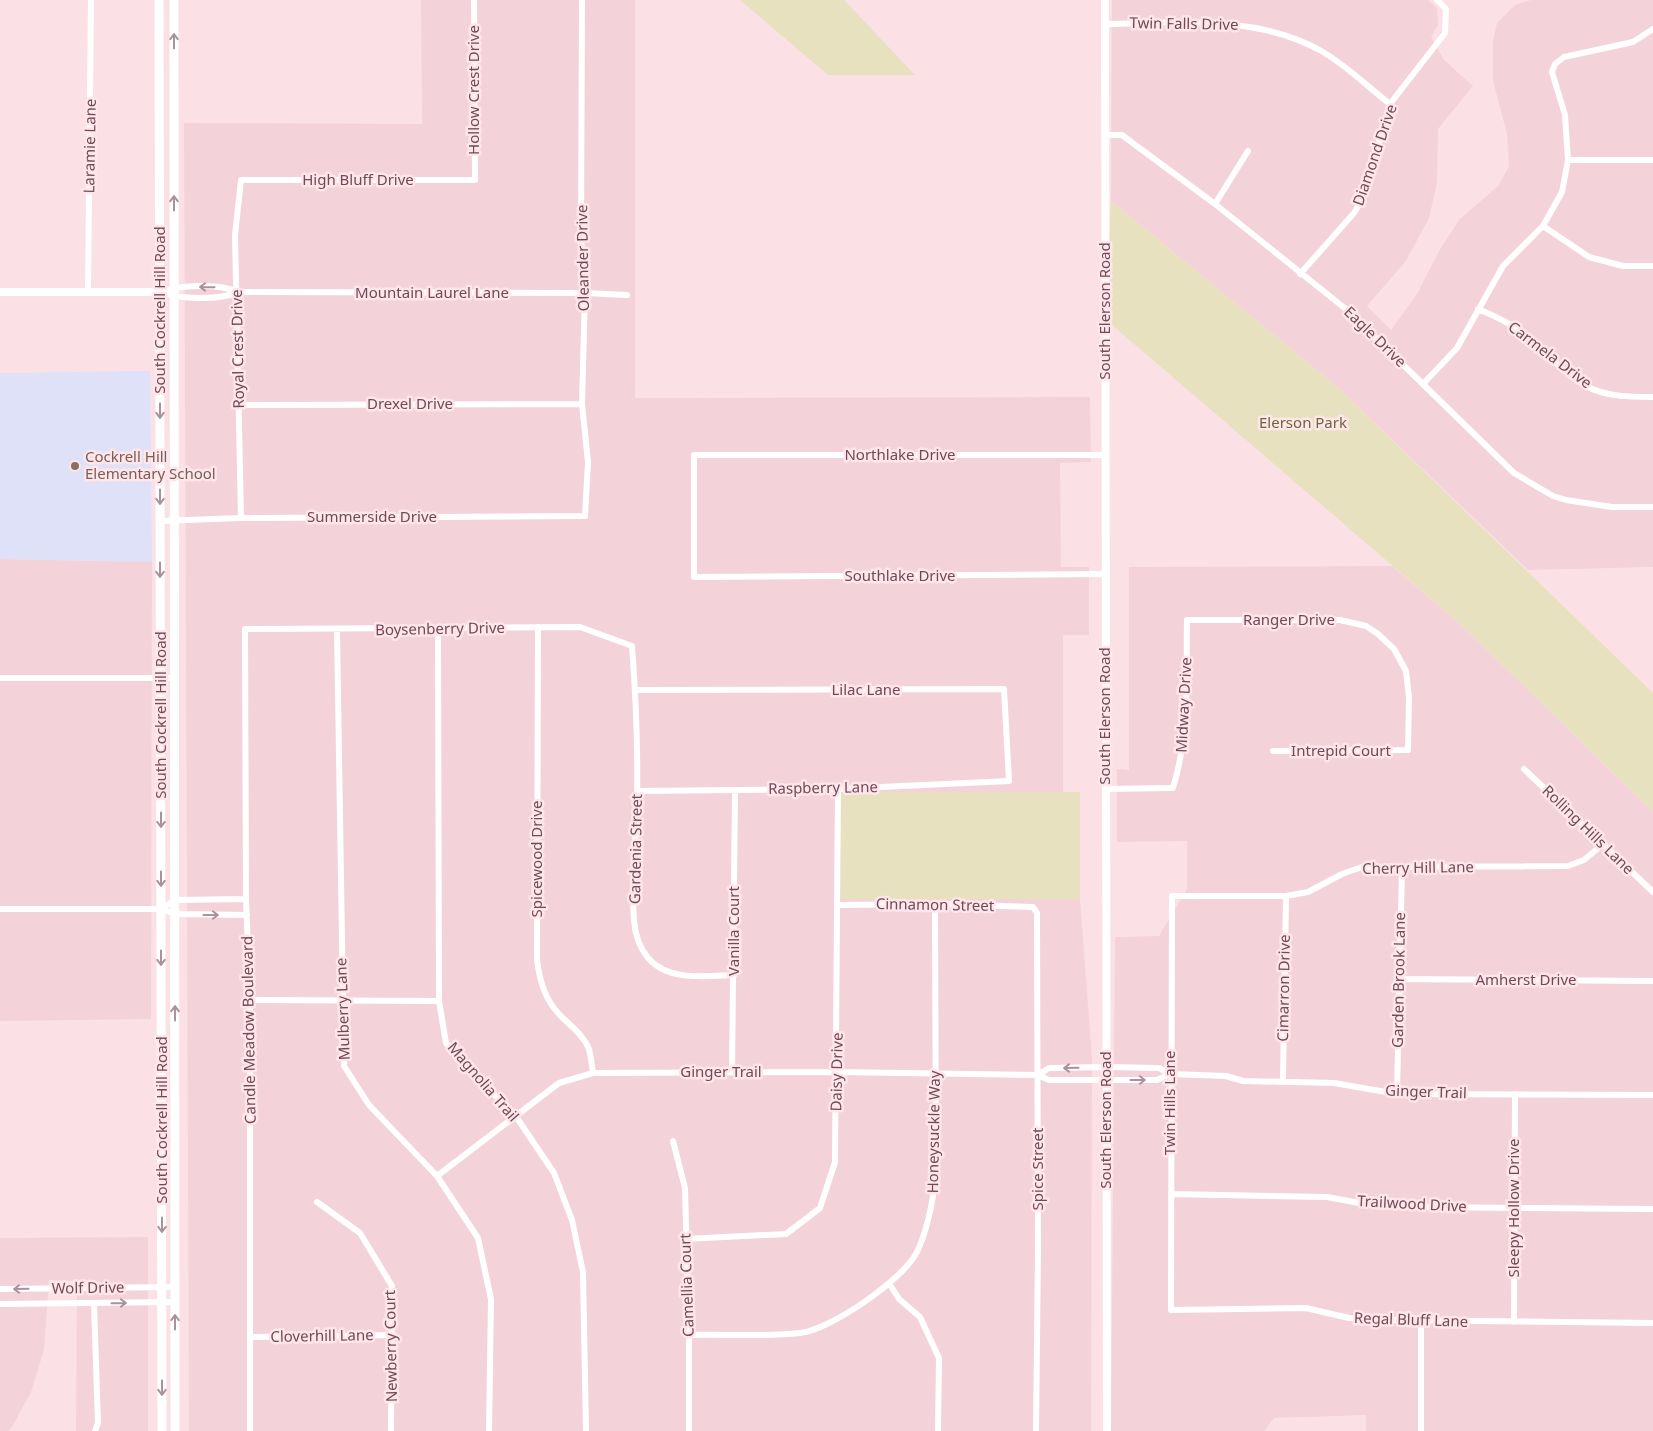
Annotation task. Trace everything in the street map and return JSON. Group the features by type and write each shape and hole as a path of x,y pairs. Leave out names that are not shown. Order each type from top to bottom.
{"main road":[{"name":"South Cockrell Hill Road","path":"159,0 162,1431"},
{"name":"South Cockrell Hill Road","path":"174,0 175,1431"},
{"path":"162,1114 175,1114"}],"street":[{"name":"Laramie Lane","path":"88,292 91,0"},
{"name":"Hollow Crest Drive","path":"474,0 475,180"},
{"name":"Oleander Drive","path":"582,0 581,237 585,293 582,404 588,462 585,516"},
{"name":"South Elerson Road","path":"1106,0 1105,789 1107,1431"},
{"name":"Diamond Drive","path":"1300,274 1354,213 1363,198 1390,104 1446,33 1446,9 1437,0"},
{"name":"Twin Falls Drive","path":"1106,24 1220,23 1249,26 1285,34 1323,52 1337,61 1390,104"},
{"path":"1423,384 1457,348 1503,266 1543,226 1562,192 1568,160 1565,115 1552,72 1555,64 1564,57 1633,42 1653,29"},
{"name":"Eagle Drive","path":"1105,135 1122,135 1215,204 1347,310 1514,473 1553,496 1580,503 1612,507 1653,507"},
{"path":"1215,204 1248,151"},
{"path":"1568,160 1653,160"},
{"name":"High Bluff Drive","path":"241,180 475,180"},
{"name":"Royal Crest Drive","path":"240,518 235,236 241,180"},
{"path":"1543,226 1589,257 1623,266 1653,266"},
{"name":"Mountain Laurel Lane","path":"0,292 161,292 174,287 228,288 237,292 585,293 627,295"},
{"name":"Mountain Laurel Lane","path":"161,292 174,297 228,297 237,292"},
{"name":"Carmela Drive","path":"1478,309 1501,319 1526,335 1564,370 1586,386 1608,394 1653,397"},
{"name":"Drexel Drive","path":"238,405 582,404"},
{"name":"Northlake Drive","path":"694,577 694,455 1106,455"},
{"name":"Summerside Drive","path":"160,521 240,518 585,516"},
{"name":"Southlake Drive","path":"694,577 1105,574"},
{"name":"Midway Drive","path":"1105,789 1173,788 1184,748 1186,728 1186,620"},
{"name":"Ranger Drive","path":"1186,620 1340,620 1366,626 1386,641 1400,660 1407,678 1408,750"},
{"name":"Boysenberry Drive","path":"245,629 580,627 632,646"},
{"name":"Spicewood Drive","path":"538,628 538,966 547,997 557,1012 580,1034 589,1050 593,1073"},
{"name":"Candle Meadow Boulevard","path":"245,629 246,899 250,1000 250,1431"},
{"name":"Mulberry Lane","path":"337,629 344,1066 369,1105 437,1176 478,1238 490,1299 489,1431"},
{"name":"Magnolia Trail","path":"438,629 439,1001 446,1043 464,1064 515,1115 554,1173 574,1228 583,1272 586,1431"},
{"name":"Gardenia Street","path":"632,646 636,690 637,791 634,919 637,941 648,958 671,973 687,976 734,975"},
{"path":"0,678 175,678"},
{"name":"Lilac Lane","path":"636,690 1004,689 1009,781"},
{"name":"Intrepid Court","path":"1273,751 1408,750"},
{"name":"Rolling Hills Lane","path":"1524,769 1653,892"},
{"name":"Raspberry Lane","path":"637,791 838,789 1009,781"},
{"name":"Daisy Drive","path":"685,1239 786,1234 820,1208 835,1162 838,789"},
{"name":"Vanilla Court","path":"732,1072 735,790"},
{"name":"Cherry Hill Lane","path":"1172,896 1286,896 1308,892 1362,866 1568,866 1584,860 1603,844"},
{"name":"Garden Brook Lane","path":"1396,1094 1402,866"},
{"name":"Twin Hills Lane","path":"1171,1310 1170,1074 1172,896"},
{"name":"Cimarron Drive","path":"1283,1080 1286,896"},
{"path":"161,909 175,900 246,899"},
{"name":"Cinnamon Street","path":"836,905 935,904 1033,907"},
{"name":"Honeysuckle Way","path":"689,1335 802,1333 852,1313 889,1283 917,1253 932,1203 936,1175 935,904"},
{"name":"Spice Street","path":"1033,907 1037,913 1038,1075 1036,1431"},
{"path":"0,909 161,909 175,914 247,915"},
{"name":"Amherst Drive","path":"1398,979 1653,981"},
{"path":"250,1000 439,1001"},
{"name":"Ginger Trail","path":"1038,1075 1049,1068 1159,1068 1170,1074 1226,1076 1243,1080 1334,1083 1396,1094 1653,1095"},
{"name":"Ginger Trail","path":"437,1176 559,1082 593,1073 837,1072 1038,1075 1049,1080 1157,1080 1170,1074"},
{"name":"Sleepy Hollow Drive","path":"1514,1322 1515,1094"},
{"name":"Camellia Court","path":"673,1141 685,1188 689,1335 689,1431"},
{"name":"Trailwood Drive","path":"1171,1194 1327,1196 1370,1204 1405,1207 1653,1209"},
{"name":"Newberry Court","path":"317,1202 360,1233 392,1286 394,1335 391,1431"},
{"path":"889,1283 899,1299 920,1317 939,1358 938,1431"},
{"name":"Wolf Drive","path":"0,1289 175,1287"},
{"name":"Wolf Drive","path":"0,1306 175,1302"},
{"path":"94,1304 98,1423 94,1431"},
{"name":"Regal Bluff Lane","path":"1171,1310 1306,1308 1349,1318 1421,1321 1653,1323"},
{"path":"1421,1321 1421,1431"},
{"name":"Cloverhill Lane","path":"250,1337 394,1335"}],"shaded area":[{"path":"421,0 635,0 635,398 1090,397 1091,462 1060,463 1061,567 1089,567 1089,635 1063,635 1063,792 841,792 841,899 1080,899 1092,1058 1091,1431 189,1431 184,123 422,124"},
{"path":"1112,0 1428,0 1437,8 1438,25 1431,37 1444,60 1473,86 1438,129 1437,183 1429,218 1406,261 1367,306 1391,330 1417,294 1439,251 1459,220 1499,185 1509,166 1507,134 1493,81 1493,41 1497,23 1515,5 1531,0 1653,0 1653,567 1528,570 1335,385 1111,201"},
{"name":"Cockrell Hill Elementary School","path":"150,371 152,562 0,559 0,373"},
{"path":"0,559 152,562 151,1019 0,1021"},
{"path":"1392,566 1458,622 1653,812 1653,1431 1366,1431 1366,1415 1274,1418 1264,1431 1111,1431 1115,937 1159,936 1187,889 1187,841 1117,842 1117,769 1129,770 1129,567"},
{"path":"148,1237 148,1431 76,1431 77,1281 49,1280 44,1350 31,1392 12,1427 8,1431 0,1431 0,1238"}],"green space":[{"path":"740,0 844,0 915,75 828,75"},
{"name":"Elerson Park","path":"1111,201 1335,385 1653,693 1653,812 1458,622 1105,319"},
{"path":"841,792 1080,792 1080,899 841,899"}],"place":[{"name":"Cockrell Hill Elementary School","path":"75,466"}]}
